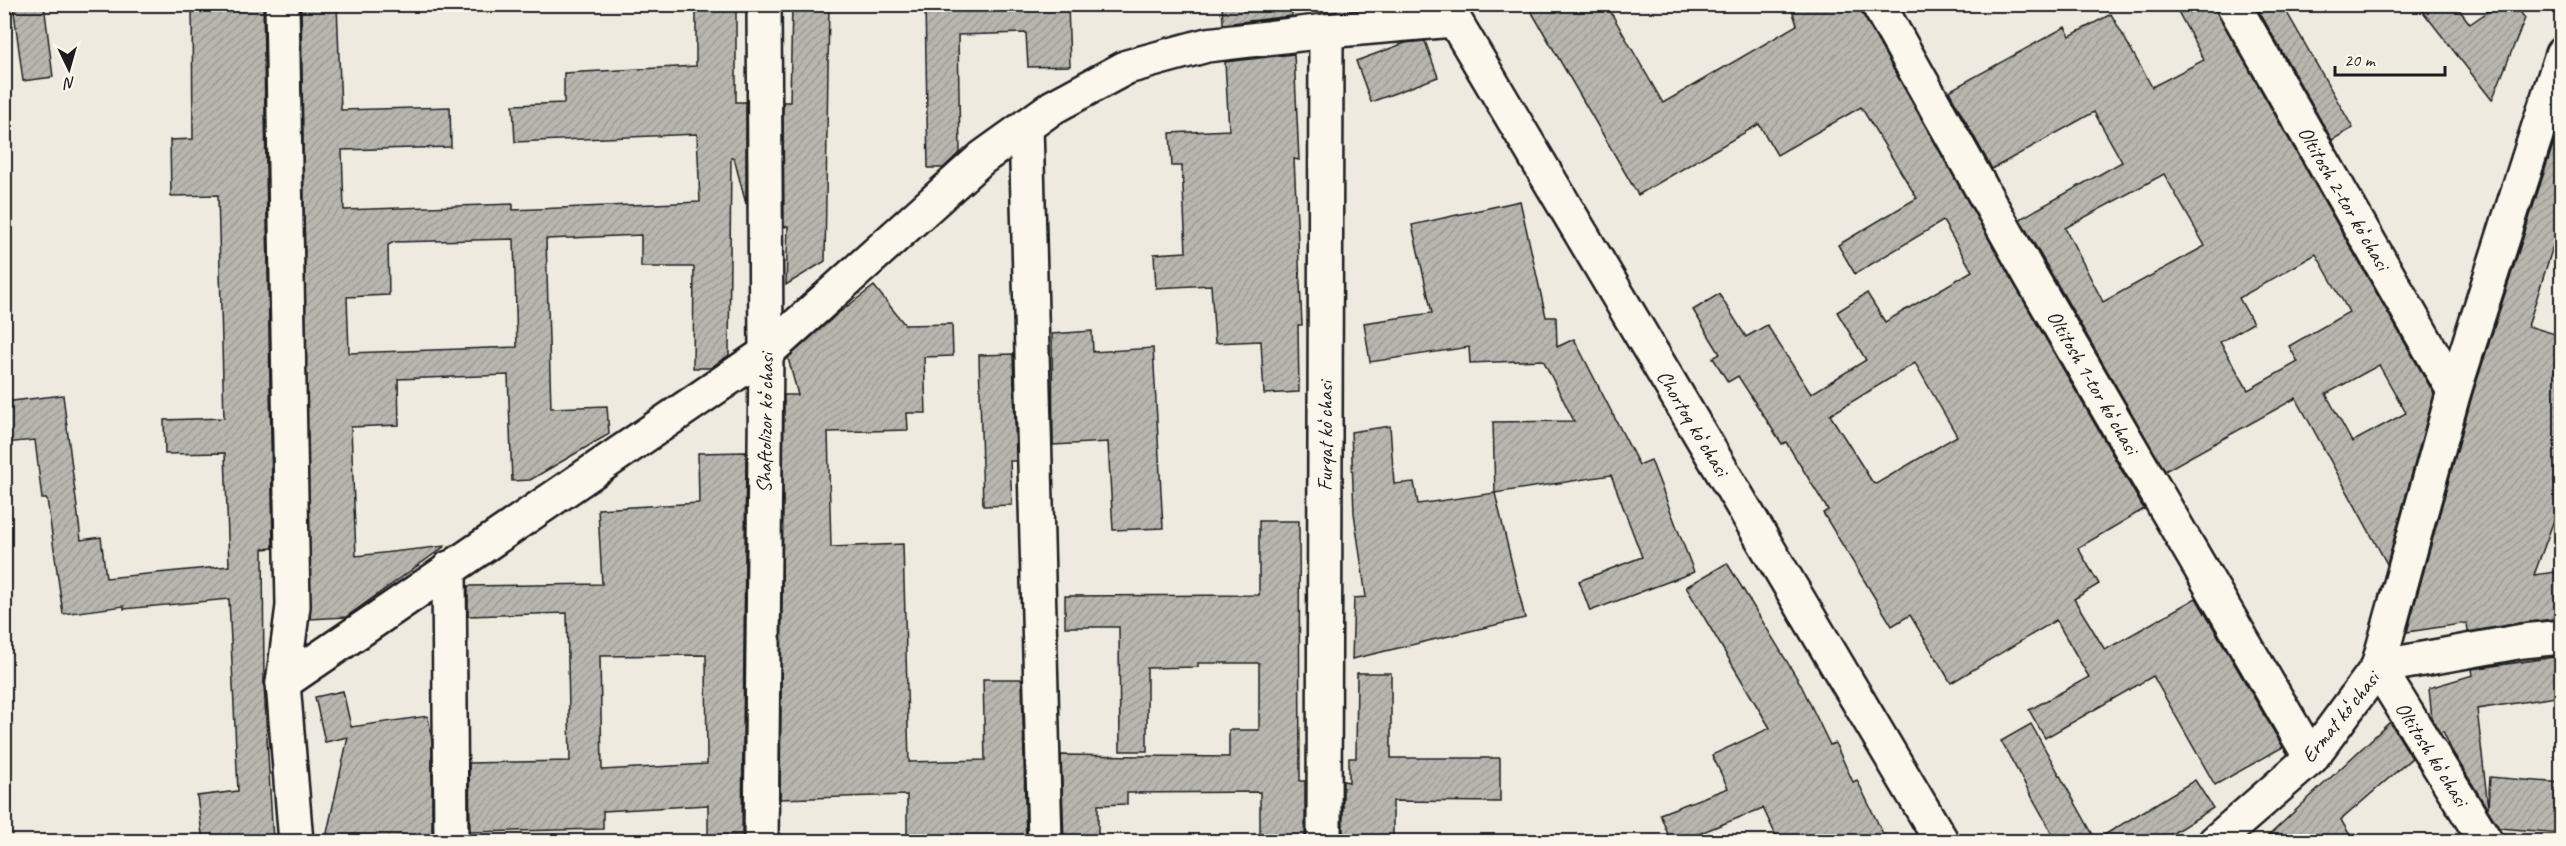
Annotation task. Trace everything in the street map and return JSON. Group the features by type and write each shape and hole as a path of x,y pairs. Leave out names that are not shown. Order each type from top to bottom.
{"street":[{"path":"282,4 293,606 284,683 296,842"},
{"name":"Shaftolizor koʻchasi","path":"761,842 766,353 764,4"},
{"name":"Oltitosh 1-tor koʻchasi","path":"1878,4 2030,275 2311,758"},
{"name":"Oltitosh 2-tor koʻchasi","path":"2234,4 2454,391"},
{"path":"284,683 766,353 982,158 1053,107 1127,67 1207,45 1326,31 1449,12"},
{"name":"Chortoq koʻchasi","path":"1449,12 1942,842"},
{"name":"Furqat koʻchasi","path":"1324,842 1326,31"},
{"path":"2378,667 2454,391 2562,54"},
{"path":"1026,126 1045,842"},
{"path":"449,568 451,842"},
{"name":"Ermat koʻchasi","path":"2215,842 2311,758 2378,667 2523,641 2562,637"},
{"name":"Oltitosh koʻchasi","path":"2378,667 2486,842"}],"building":[{"path":"13,4 44,4 53,77 23,81"},
{"path":"192,4 263,4 273,548 263,549 264,685 273,842 203,842 197,796 238,791 229,599 124,609 124,606 63,614 47,499 42,499 35,440 4,443 4,402 63,395 81,540 101,537 106,578 229,566 225,453 165,454 164,420 224,418 218,195 171,196 170,140 193,139"},
{"path":"301,4 337,4 341,110 450,107 451,147 342,150 344,210 513,204 513,210 700,202 697,134 515,142 513,105 564,103 564,73 696,66 696,4 736,4 736,102 746,102 746,204 734,158 731,158 729,355 710,368 693,368 694,267 641,267 641,235 546,239 551,408 607,406 609,434 530,480 512,481 508,375 398,379 399,425 351,427 356,556 445,546 346,617 310,619","holes":["514,239 517,347 349,353 347,297 389,295 388,245 394,242"]},
{"path":"792,4 829,4 825,261 786,285 788,226 784,227 783,102 790,102"},
{"path":"925,4 1068,4 1070,66 1028,67 1026,33 958,35 960,152 943,168 928,168"},
{"path":"1222,4 1292,4 1292,16 1223,24"},
{"path":"1527,4 1606,4 1663,103 1797,25 1790,4 1859,4 2014,284 2144,509 2078,548 2099,584 2074,599 2105,650 2196,598 2283,747 2215,785 2153,676 2045,738 2029,710 2089,677 2056,620 1951,683 1910,615 1892,626 1823,513 1828,510 1786,442 1782,444 1738,376 1728,382 1713,358 1720,354 1693,310 1719,294 1746,337 1767,325 1811,394 1866,360 1837,312 1867,293 1885,322 1972,271 1943,221 1855,274 1838,245 1917,198 1861,107 1777,155 1759,124 1638,195","holes":["1915,363 1957,436 1876,484 1873,483 1830,415"]},
{"path":"2174,4 2214,4 2217,13 2434,394 2387,564 2296,398 2165,471 2020,219 2122,162 2094,112 1992,169 1949,91 2065,27 2070,36 2111,14 2152,87 2204,60","holes":["2164,174 2205,246 2103,302 2065,228","2316,254 2349,312 2289,346 2298,362 2248,390 2220,342 2253,323 2239,298","2379,365 2406,413 2352,442 2326,394"]},
{"path":"2255,4 2282,4 2353,128 2332,140"},
{"path":"2417,4 2455,4 2470,24 2499,4 2514,4 2525,18 2492,100"},
{"path":"1425,41 1438,77 1371,102 1356,61 1405,43"},
{"path":"1294,54 1299,160 1294,159 1302,325 1298,325 1299,392 1264,394 1261,341 1215,343 1211,285 1156,288 1154,254 1186,252 1182,166 1172,166 1170,133 1229,130 1225,62"},
{"path":"2560,123 2562,123 2562,243 2555,240 2528,326 2562,336 2562,498 2534,575 2562,571 2562,618 2468,632 2467,623 2407,632 2472,396"},
{"path":"1520,201 1546,317 1556,317 1557,347 1574,339 1639,465 1651,460 1694,572 1590,611 1579,581 1642,557 1611,475 1495,493 1493,422 1574,421 1543,360 1470,363 1469,347 1370,362 1364,323 1432,313 1412,225"},
{"path":"874,286 905,325 952,324 953,356 924,357 926,413 907,413 908,430 828,432 831,547 903,544 909,762 985,760 983,679 1022,679 1026,842 907,842 907,795 780,799 784,395 798,395 788,358 836,315"},
{"path":"1092,331 1093,352 1153,348 1163,528 1113,530 1108,442 1053,445 1052,334"},
{"path":"1013,354 1016,461 1010,461 1012,505 983,506 979,355"},
{"path":"1390,426 1394,484 1414,482 1418,504 1495,493 1525,618 1352,659 1354,598 1366,597 1354,513 1351,432"},
{"path":"746,452 742,835 708,836 708,805 603,811 603,829 470,832 469,763 570,761 567,613 468,616 468,586 602,584 598,509 699,503 698,453","holes":["706,655 707,764 602,770 600,656"]},
{"path":"1259,521 1299,521 1300,781 1305,781 1305,842 1260,842 1260,792 1127,793 1127,804 1098,805 1098,842 1064,842 1061,755 1229,757 1229,730 1259,730 1259,663 1198,663 1198,667 1147,668 1147,751 1120,751 1119,627 1065,627 1065,596 1259,595"},
{"path":"1727,563 1800,683 1830,745 1835,743 1853,782 1857,780 1887,842 1779,842 1763,808 1678,842 1671,842 1660,814 1728,788 1712,755 1770,728 1686,587"},
{"path":"2562,656 2562,696 2477,709 2488,808 2490,777 2562,783 2562,833 2499,828 2451,749 2443,731 2440,733 2432,719 2429,688 2473,675 2472,669"},
{"path":"1357,673 1391,673 1391,758 1500,758 1500,802 1393,801 1393,842 1343,842 1343,781 1349,782 1349,758 1356,758"},
{"path":"343,691 351,727 428,716 432,741 432,842 325,842 348,737 325,742 315,697"},
{"path":"2390,722 2412,758 2341,820 2354,842 2262,842"},
{"path":"2031,724 2096,840 2195,780 2213,808 2159,842 2057,842 2001,741"}]}
